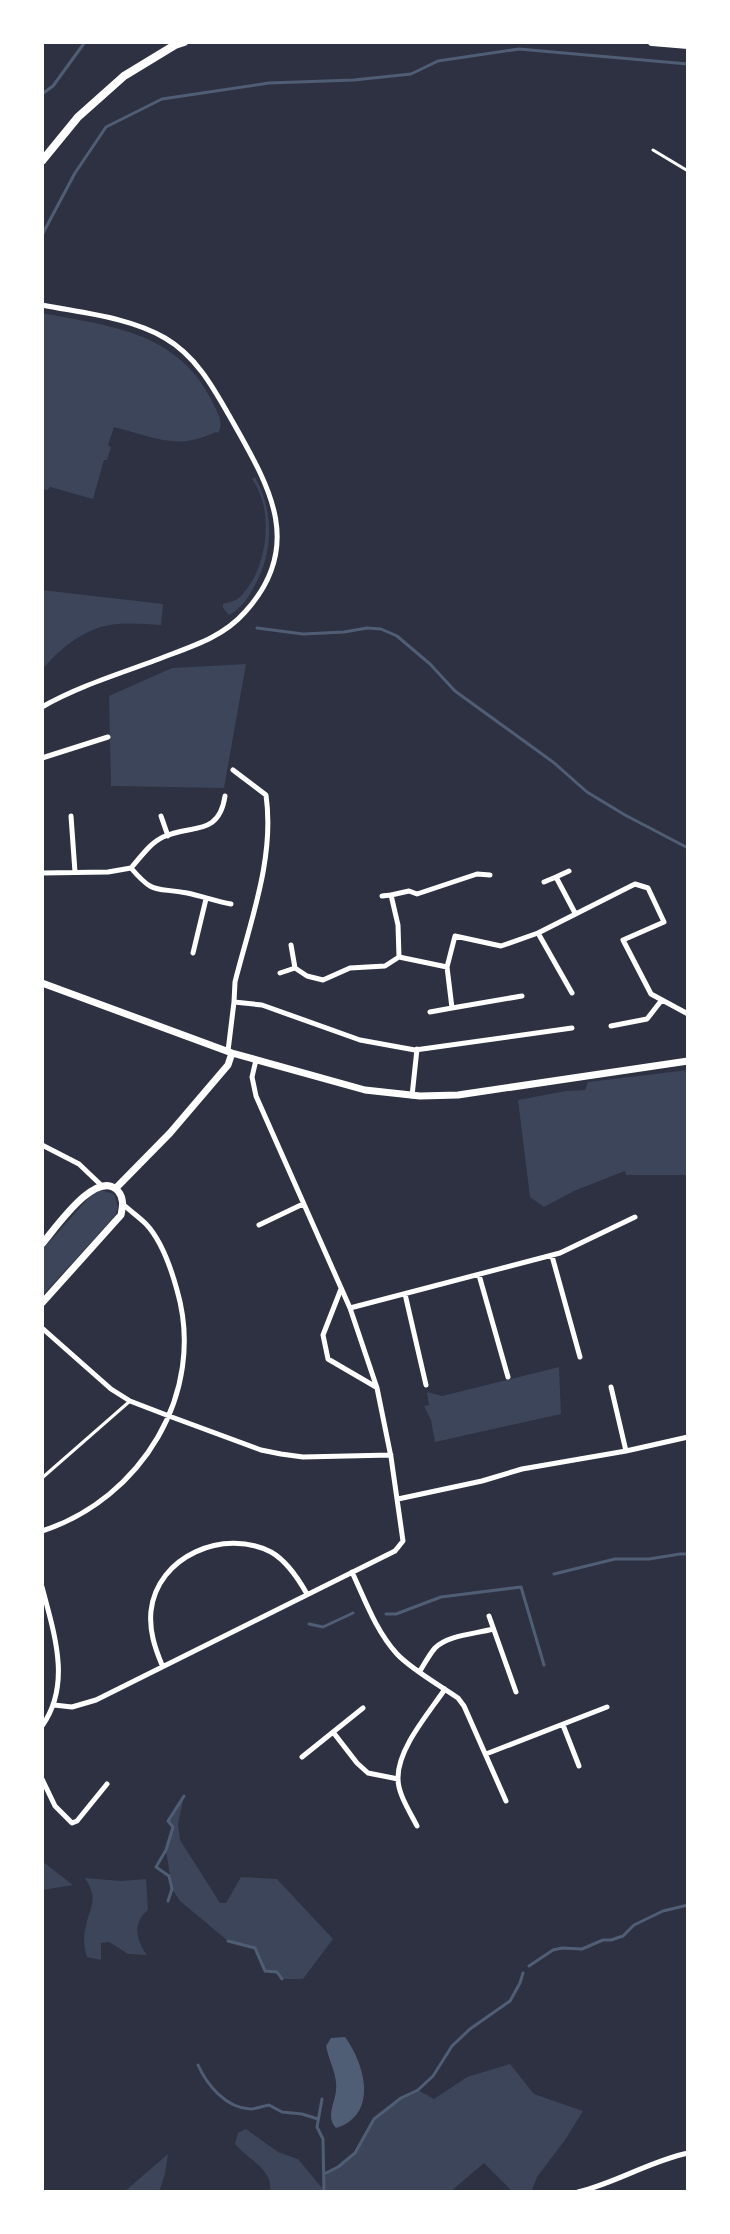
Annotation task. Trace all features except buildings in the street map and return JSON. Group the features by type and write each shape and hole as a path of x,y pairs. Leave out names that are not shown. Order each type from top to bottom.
{"main road":[{"path":"42,161 78,117 124,76 184,42"},
{"path":"652,42 688,45"}],"street":[{"path":"42,305 148,329 165,337 185,353 209,381 259,469 273,503 277,524 275,554 267,579 244,614 230,626 199,643 42,707"},
{"path":"42,758 108,737"},
{"path":"116,1188 170,1133 228,1065 235,982 266,859 269,812 266,795 233,770"},
{"path":"42,873 108,872 131,868 153,844 168,836 211,824 223,809 225,796"},
{"path":"71,816 75,872"},
{"path":"161,816 168,836"},
{"path":"131,868 153,889 231,904"},
{"path":"544,882 569,871"},
{"path":"382,896 409,891 417,894 477,874 490,875"},
{"path":"556,877 575,913"},
{"path":"452,1008 447,967 455,936 501,946 538,933 635,884 648,888 664,922 623,940 651,994 688,1014"},
{"path":"391,895 398,925 399,957"},
{"path":"193,953 206,899"},
{"path":"538,933 572,993"},
{"path":"291,945 295,968 307,976 323,980 350,968 385,966 399,957 447,967"},
{"path":"280,973 295,968"},
{"path":"42,983 256,1060 365,1090 412,1096 458,1095 688,1061"},
{"path":"430,1012 522,996"},
{"path":"611,1026 647,1019 661,1001"},
{"path":"234,1002 262,1005 360,1040 417,1049 572,1028"},
{"path":"412,1096 417,1049"},
{"path":"54,1705 83,1705 401,1547 404,1536 377,1388 350,1308 256,1096 252,1077 256,1060"},
{"path":"42,1145 79,1164 101,1185 116,1188"},
{"path":"42,1244 89,1191 101,1185"},
{"path":"42,1531 91,1508 128,1479 156,1441 169,1416 179,1384 185,1353 183,1317 174,1276 147,1225 123,1204 116,1188"},
{"path":"42,1303 116,1222 123,1204"},
{"path":"259,1225 303,1204"},
{"path":"350,1308 552,1256 635,1217"},
{"path":"552,1256 580,1357"},
{"path":"479,1275 508,1377"},
{"path":"341,1289 323,1335 328,1359 377,1388"},
{"path":"405,1294 426,1385"},
{"path":"42,1328 90,1372 130,1401 261,1450 303,1457 391,1455"},
{"path":"611,1387 626,1451"},
{"path":"398,1499 522,1469 688,1437"},
{"path":"162,1665 154,1645 151,1609 166,1574 197,1550 234,1543 272,1552 292,1571 307,1594"},
{"path":"352,1572 382,1635 405,1662 458,1698 464,1706 506,1801"},
{"path":"42,1587 58,1656 59,1674 54,1705 42,1726"},
{"path":"489,1616 516,1692"},
{"path":"420,1671 439,1644 493,1629"},
{"path":"417,1826 400,1790 400,1766 411,1739 445,1689"},
{"path":"486,1754 607,1707"},
{"path":"302,1757 363,1708"},
{"path":"563,1725 579,1766"},
{"path":"333,1732 368,1773 398,1779"},
{"path":"42,1779 55,1806 72,1823 107,1784"},
{"path":"578,2192 669,2157 688,2153"}],"lane":[{"path":"653,150 688,171"},
{"path":"42,1478 130,1401"}],"shaded area":[{"path":"42,313 116,328 160,345 196,376 219,416 221,424 218,433 177,441 114,427 108,445 111,447 93,499 50,487 48,490 42,489"},
{"path":"255,477 266,504 268,546 261,574 252,591 240,607 229,615 223,604 240,597 257,571 262,556 266,523 264,507 252,479"},
{"path":"42,590 163,604 161,625 100,627 72,642 42,670"},
{"path":"246,664 224,788 111,786 109,696 172,668"},
{"path":"688,1070 688,1175 626,1175 625,1171 574,1191 544,1207 530,1197 518,1100 585,1090 588,1082"},
{"path":"100,1190 114,1194 118,1207 115,1216 42,1296 42,1250 92,1194"},
{"path":"559,1367 561,1414 435,1442 431,1420 424,1406 429,1405 427,1392 442,1396"},
{"path":"184,1796 178,1824 180,1840 220,1903 226,1903 241,1877 277,1879 333,1939 303,1979 282,1979 277,1972 265,1971 255,1948 228,1941 180,1901 172,1889 166,1850 173,1828 168,1821"},
{"path":"42,1861 73,1885 42,1890"},
{"path":"85,1878 121,1881 146,1879 148,1910 140,1920 137,1932 147,1955 128,1954 109,1942 101,1943 101,1960 87,1957 84,1937 93,1899"},
{"path":"345,2037 362,2074 363,2101 350,2121 336,2128 331,2115 336,2079 326,2046 331,2038"},
{"path":"510,2064 534,2094 583,2111 537,2177 531,2192 513,2192 484,2163 450,2192 270,2192 264,2171 235,2144 238,2133 246,2129 278,2152 298,2159 322,2188 324,2174 355,2153 374,2119 401,2098 418,2090 434,2099 467,2077"},
{"path":"168,2154 159,2192 124,2192"}],"waterway":[{"path":"42,94 53,86 85,42"},
{"path":"42,235 75,173 106,127 162,99 269,83 411,74 438,61 519,49 688,64"},
{"path":"257,628 303,634 367,628 381,629 397,636 455,691 553,762 587,792 688,848"},
{"path":"554,1574 615,1559 688,1554"},
{"path":"386,1614 396,1614 441,1597 521,1587 544,1665"},
{"path":"309,1624 323,1627 353,1613"},
{"path":"168,1901 172,1889 169,1876 156,1867 166,1850 173,1827 168,1821 184,1796"},
{"path":"529,1966 553,1950 582,1949 611,1940 663,1911 688,1905"},
{"path":"228,1941 255,1948 265,1971 277,1972 282,1979"},
{"path":"324,2174 355,2153 374,2119 401,2098 418,2090 433,2076 452,2046 470,2029 510,2001 523,1973"},
{"path":"198,2065 212,2087 233,2105 250,2109 269,2105 282,2112 318,2119"},
{"path":"322,2099 317,2127 323,2139 324,2192"}]}
